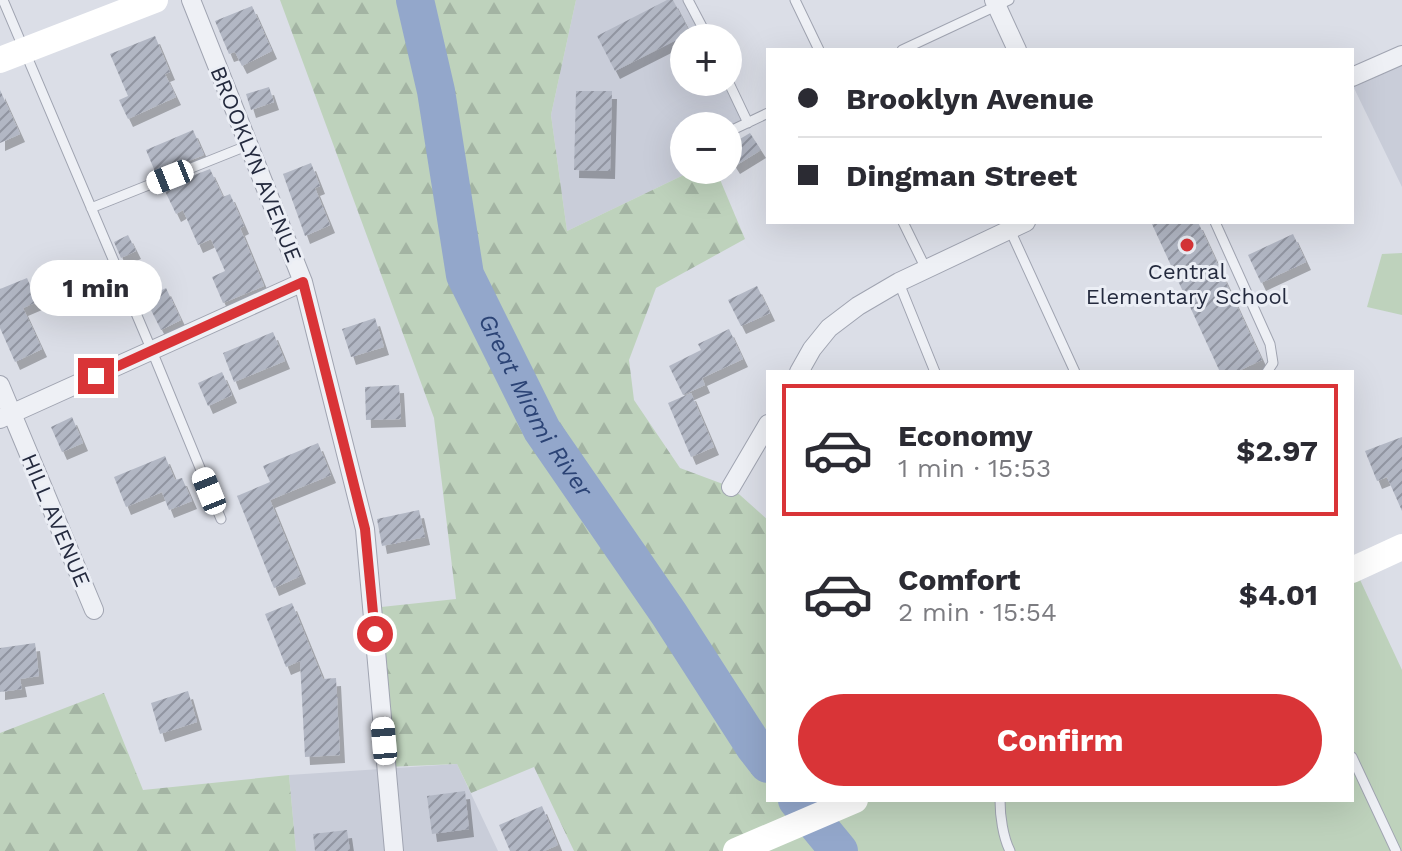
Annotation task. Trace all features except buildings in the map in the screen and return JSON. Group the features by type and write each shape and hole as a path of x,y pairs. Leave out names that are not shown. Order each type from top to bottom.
{"main road":[{"path":"12,55 155,0"},
{"path":"1354,569 1402,547"},
{"path":"736,851 850,802"}],"street":[{"name":"BROOKLYN AVENUE","path":"191,0 303,282 365,529 394,851"},
{"path":"1000,2 1016,48"},
{"path":"1354,76 1402,55"},
{"path":"800,370 829,328 858,306 899,282 1018,226"},
{"path":"6,417 303,282"},
{"name":"HILL AVENUE","path":"0,385 6,417 94,610"},
{"path":"731,487 766,427"}],"lane":[{"path":"3,0 12,55 91,208 221,519"},
{"path":"688,0 701,24"},
{"path":"795,0 818,48"},
{"path":"906,48 1000,2"},
{"path":"735,96 748,123"},
{"path":"742,126 766,114"},
{"path":"91,208 249,145"},
{"path":"904,224 926,269"},
{"path":"1216,224 1270,344 1273,363 1268,370"},
{"path":"1018,226 1074,370"},
{"path":"899,282 934,370"},
{"path":"1354,761 1396,851"},
{"path":"1000,802 1010,851"}],"shaded area":[{"path":"576,0 688,0 701,24 670,24 670,96 735,96 748,123 742,126 742,112 670,112 670,182 567,231 551,115"},
{"path":"1402,55 1402,187 1354,88 1354,83"},
{"path":"457,764 498,851 296,851 289,775"}],"green space":[{"path":"280,0 576,0 551,115 567,231 670,182 670,184 722,184 745,239 656,288 629,360 634,400 680,468 731,487 766,518 766,802 850,802 736,851 574,851 534,767 471,793 457,764 386,767 372,608 456,599 434,418"},
{"path":"1402,253 1402,315 1367,307 1382,254"},
{"path":"1354,569 1402,670 1402,851 736,851 850,802 1354,802"},
{"path":"104,693 143,790 289,775 296,851 0,851 0,733"}],"waterway":[{"name":"Great Miami River","path":"415,0 436,91 465,275 542,430 766,761"},
{"name":"Great Miami River","path":"799,802 839,851"}],"place":[{"name":"Central Elementary School","path":"1187,245"}],"route":[{"path":"96,376 303,282 365,529 375,634"}]}
